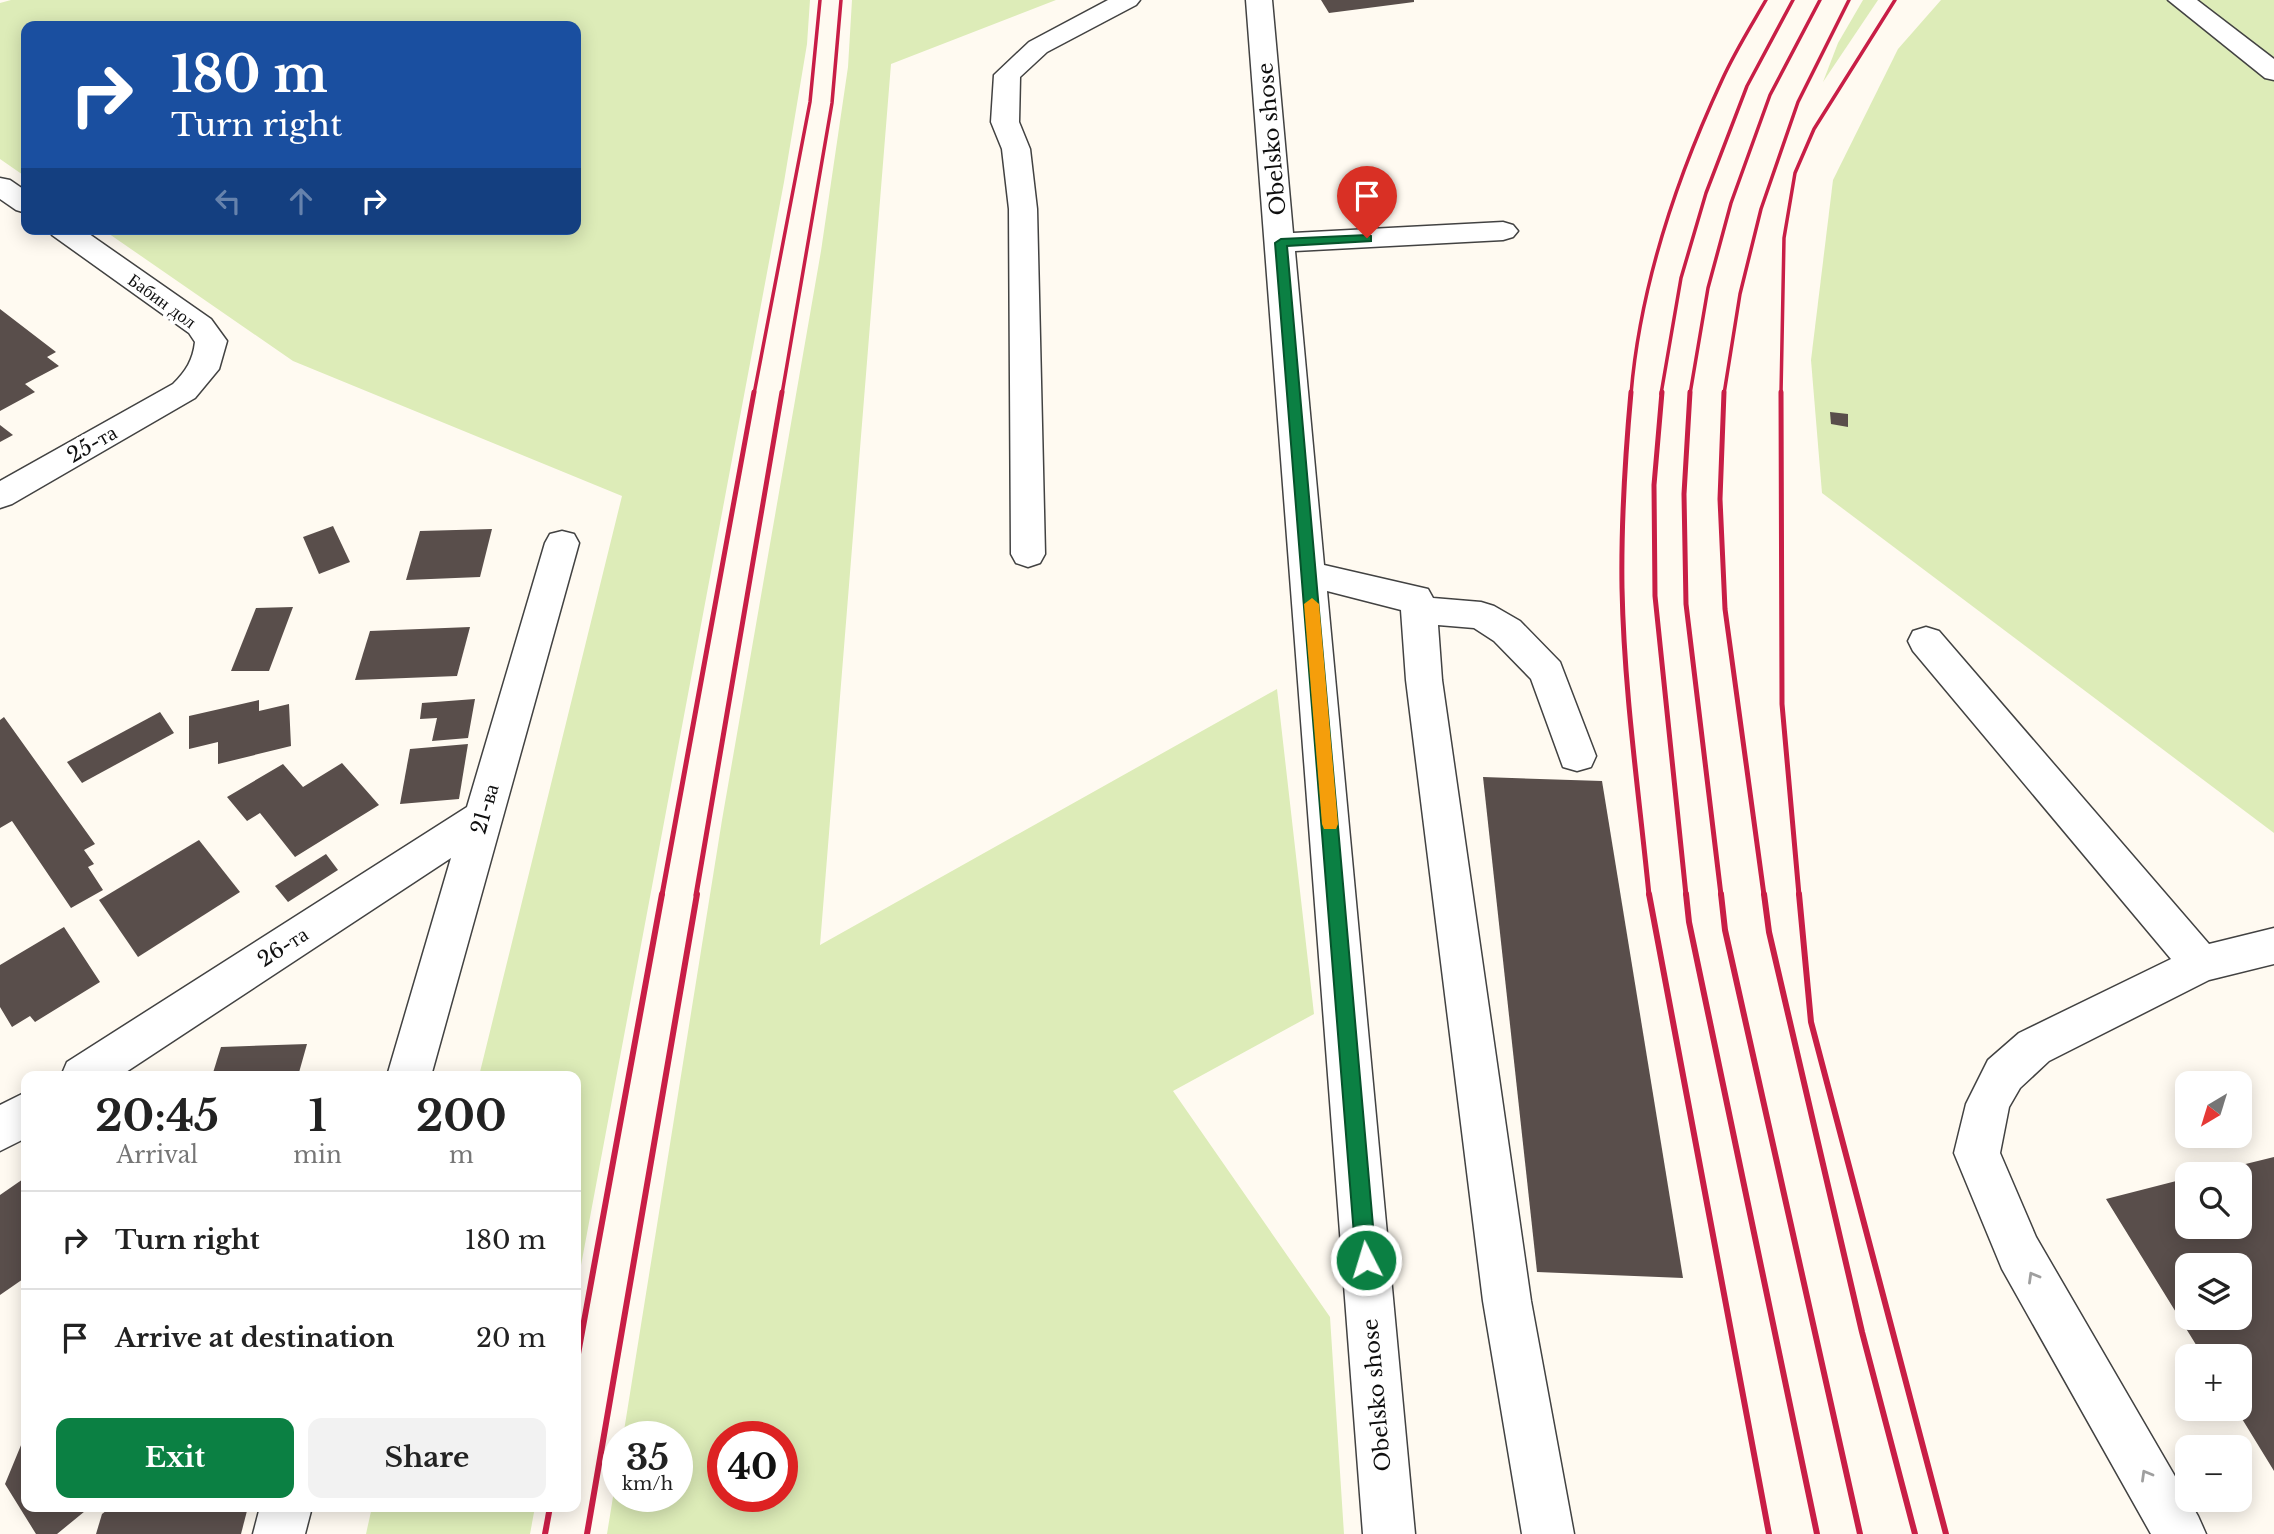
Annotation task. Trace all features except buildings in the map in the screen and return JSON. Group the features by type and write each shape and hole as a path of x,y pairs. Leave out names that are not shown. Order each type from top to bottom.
{"street":[{"path":"1028,554 1023,209 1016,149 1004,122 1007,75 1038,47 1126,0"},
{"name":"Obelsko shose","path":"1259,0 1389,1534"},
{"path":"2181,0 2274,72"},
{"path":"0,186 21,201"},
{"path":"1281,243 1503,231"},
{"name":"Бабин дол","path":"71,235 200,326 211,341 210,358 200,378 184,391"},
{"name":"25-та","path":"0,496 184,391"},
{"name":"21-ва","path":"410,1071 562,543"},
{"path":"1309,574 1415,598 1419,610 1423,680 1507,1301 1548,1534"},
{"path":"1419,610 1481,615 1507,631 1547,672 1577,756"},
{"path":"1926,641 2201,964"},
{"name":"26-та","path":"91,1071 483,817"},
{"path":"2180,1534 2019,1253 1977,1153 1989,1104 2004,1074 2034,1047 2201,964 2274,946"},
{"path":"0,1130 21,1116"},
{"path":"279,1534 285,1512"}],"green space":[{"path":"11,0 810,0 807,44 784,182 581,1265 581,1071 480,1071 622,496 293,361 111,235 581,235 581,21 21,21 21,174 0,159 0,3"},
{"path":"852,0 1056,0 891,64 820,945 1277,689 1314,1014 1173,1091 1330,1317 1344,1534 607,1534 611,1512 693,1512 693,1421 626,1421 722,820 821,251 848,67"},
{"path":"1863,0 1878,0 1823,82 1838,43"},
{"path":"1941,0 2274,0 2274,833 1822,493 1811,360 1833,180 1898,49"},
{"path":"371,1512 534,1512 530,1534 366,1534"}],"railway":[{"path":"754,394 810,102 820,0"},
{"path":"782,394 832,103 841,0"},
{"path":"1631,394 1643,313 1663,233 1676,194 1722,80 1766,0"},
{"path":"1661,394 1681,278 1706,193 1747,86 1793,0"},
{"path":"1690,394 1708,288 1731,203 1770,95 1820,0"},
{"path":"1724,394 1740,294 1761,209 1798,102 1849,0"},
{"path":"1781,394 1784,238 1795,173 1814,129 1895,0"},
{"path":"662,895 754,392"},
{"path":"696,895 782,392"},
{"path":"1631,392 1623,515 1623,627 1649,895"},
{"path":"1662,392 1654,485 1655,596 1686,895"},
{"path":"1690,392 1684,494 1686,604 1721,895"},
{"path":"1724,392 1720,499 1725,609 1764,895"},
{"path":"1781,394 1782,704 1799,895"},
{"path":"581,1338 662,894"},
{"path":"587,1534 697,894"},
{"path":"1649,894 1769,1534"},
{"path":"1686,894 1689,922 1817,1534"},
{"path":"1721,894 1725,930 1860,1534"},
{"path":"1764,894 1769,932 1862,1332 1915,1534"},
{"path":"1799,894 1811,1022 1946,1534"},
{"path":"545,1534 549,1512"}],"slow traffic":[{"path":"1312,604 1330,824"}],"route":[{"path":"1366,1260 1281,243 1367,238"}]}
